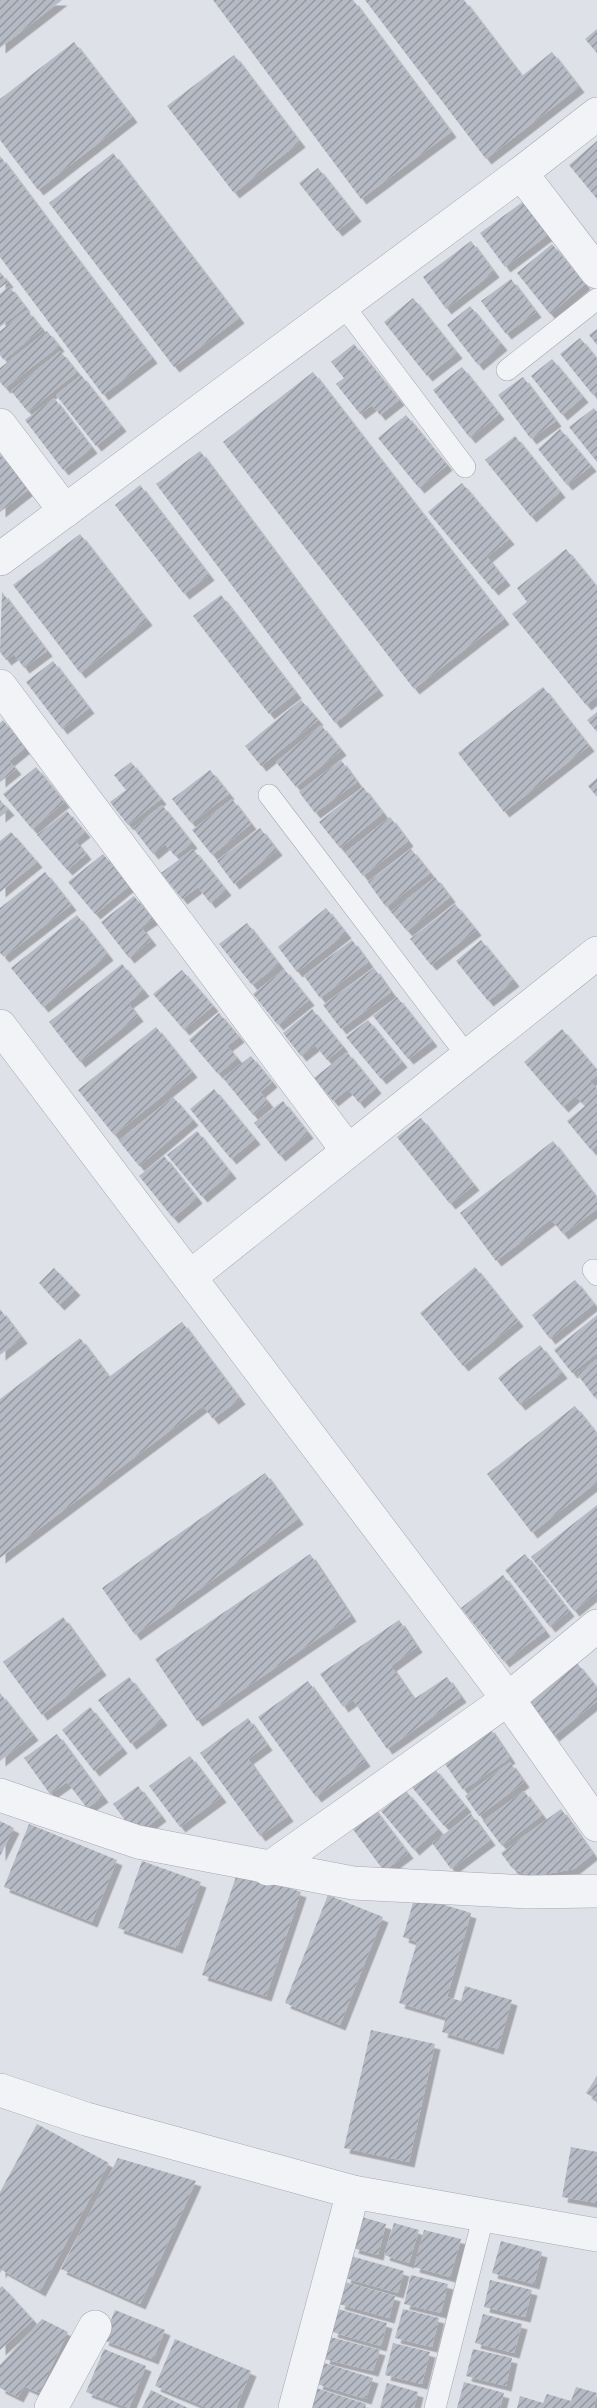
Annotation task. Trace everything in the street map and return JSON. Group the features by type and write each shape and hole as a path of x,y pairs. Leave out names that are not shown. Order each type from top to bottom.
{"street":[{"path":"0,559 521,173 597,114"},
{"path":"521,173 597,272"},
{"path":"0,425 65,511"},
{"path":"0,686 348,1151"},
{"path":"190,1276 597,953"},
{"path":"0,1026 508,1699 597,1825"},
{"path":"268,1869 508,1699 597,1626"},
{"path":"0,1795 138,1842 268,1869 353,1883 528,1892 597,1891"},
{"path":"0,2090 86,2119 353,2192 597,2235"},
{"path":"295,2408 353,2192"},
{"path":"51,2408 95,2327"}],"lane":[{"path":"507,369 597,299"},
{"path":"343,305 465,467"},
{"path":"269,795 468,1057"},
{"path":"435,2408 484,2214"}],"building":[{"path":"0,0 62,0 0,48"},
{"path":"213,0 353,0 451,132 361,199"},
{"path":"365,0 464,0 522,76 552,52 579,87 486,159"},
{"path":"597,29 597,53 585,39"},
{"path":"74,42 132,117 38,190 0,140 0,99"},
{"path":"234,55 300,142 234,193 167,106"},
{"path":"597,141 597,199 569,165"},
{"path":"113,153 239,318 174,367 49,203"},
{"path":"0,156 152,358 103,395 0,257"},
{"path":"318,168 356,216 337,231 299,183"},
{"path":"524,201 549,234 505,267 480,233"},
{"path":"471,241 494,272 446,309 423,277"},
{"path":"552,244 585,284 550,314 517,273"},
{"path":"0,272 8,282 0,288"},
{"path":"511,279 536,312 506,334 481,301"},
{"path":"9,286 25,307 0,327 0,294"},
{"path":"413,298 457,353 427,376 384,322"},
{"path":"470,306 502,345 478,365 447,325"},
{"path":"27,310 42,329 4,360 0,355 0,331"},
{"path":"597,329 597,345 589,335"},
{"path":"47,331 59,346 5,388 0,382 0,368"},
{"path":"580,338 597,359 597,391 593,395 560,354"},
{"path":"354,344 399,400 380,415 372,405 360,414 336,384 344,378 331,362"},
{"path":"60,351 77,372 28,412 11,391"},
{"path":"552,359 583,397 562,415 531,376"},
{"path":"462,367 499,414 470,438 433,390"},
{"path":"313,372 504,619 414,689 223,442"},
{"path":"81,375 121,426 96,446 56,395"},
{"path":"523,377 556,421 531,439 498,395"},
{"path":"54,398 92,448 63,470 25,420"},
{"path":"594,408 597,412 597,462 569,427"},
{"path":"406,415 447,465 419,488 378,438"},
{"path":"560,429 591,466 567,485 538,449"},
{"path":"515,436 560,492 531,517 485,460"},
{"path":"200,451 378,690 335,723 156,484"},
{"path":"0,454 28,490 0,512"},
{"path":"462,483 509,539 487,557 505,580 493,590 428,512"},
{"path":"140,485 209,575 184,594 115,505"},
{"path":"80,534 147,620 80,673 13,585"},
{"path":"566,549 597,587 597,696 586,705 512,614 527,602 517,588"},
{"path":"2,592 47,651 24,668 14,654 6,660 0,652"},
{"path":"221,595 296,693 269,714 193,616"},
{"path":"53,661 89,708 62,729 26,682"},
{"path":"543,687 589,746 504,812 458,753"},
{"path":"301,700 318,720 261,766 245,746"},
{"path":"597,712 597,732 587,720"},
{"path":"3,720 25,748 9,761 16,769 0,782 0,723"},
{"path":"321,725 341,750 296,787 276,762"},
{"path":"341,760 357,782 315,813 299,792"},
{"path":"131,762 161,799 128,825 110,802 126,790 114,775"},
{"path":"36,767 64,802 32,829 3,794"},
{"path":"210,770 229,794 191,823 172,799"},
{"path":"597,778 597,797 588,786"},
{"path":"363,787 383,813 340,848 319,822"},
{"path":"232,799 251,824 212,855 192,830"},
{"path":"0,800 9,810 0,817"},
{"path":"162,805 192,843 175,856 165,844 153,854 133,828"},
{"path":"67,811 85,832 75,840 86,854 67,870 37,835"},
{"path":"390,817 408,841 363,876 345,853"},
{"path":"260,828 277,850 234,884 217,861"},
{"path":"11,832 37,862 0,892 0,841"},
{"path":"193,849 226,890 210,903 198,887 182,899 161,873"},
{"path":"411,849 430,873 386,907 368,882"},
{"path":"103,854 129,886 95,914 68,882"},
{"path":"45,872 71,905 4,957 0,953 0,908"},
{"path":"435,877 450,897 407,931 391,912"},
{"path":"134,896 153,919 141,927 151,940 129,958 101,922"},
{"path":"455,904 476,930 431,965 410,939"},
{"path":"326,908 346,933 297,972 278,947"},
{"path":"77,915 108,955 43,1007 11,968"},
{"path":"247,923 279,964 252,985 219,944"},
{"path":"352,940 368,962 320,998 304,976"},
{"path":"481,940 514,981 488,1001 456,961"},
{"path":"122,964 144,991 128,1003 138,1016 80,1062 49,1022"},
{"path":"374,968 391,992 341,1029 323,1005"},
{"path":"284,969 309,1000 278,1025 253,994"},
{"path":"182,970 213,1006 184,1030 153,994"},
{"path":"397,997 432,1041 408,1059 373,1016"},
{"path":"312,1009 343,1047 327,1060 315,1045 301,1056 283,1033"},
{"path":"219,1013 239,1037 227,1046 237,1058 218,1074 189,1040"},
{"path":"368,1020 402,1062 381,1079 346,1037"},
{"path":"156,1027 192,1072 114,1135 78,1090"},
{"path":"562,1029 597,1070 597,1075 590,1081 597,1089 597,1145 591,1150 567,1121 585,1106 575,1096 563,1107 524,1062"},
{"path":"347,1052 376,1088 359,1103 348,1089 333,1101 314,1078"},
{"path":"251,1056 272,1082 260,1092 268,1102 253,1115 223,1078"},
{"path":"214,1089 255,1139 231,1159 190,1109"},
{"path":"173,1097 193,1120 139,1166 119,1141"},
{"path":"283,1101 308,1133 280,1156 254,1123"},
{"path":"421,1118 474,1185 450,1204 397,1137"},
{"path":"197,1131 231,1173 202,1197 167,1155"},
{"path":"553,1141 597,1198 597,1209 563,1234 551,1219 496,1261 460,1213"},
{"path":"164,1156 197,1198 173,1218 139,1176"},
{"path":"475,1267 518,1321 463,1366 420,1313"},
{"path":"54,1268 75,1290 59,1305 39,1283"},
{"path":"575,1280 594,1304 550,1339 532,1315"},
{"path":"0,1309 22,1338 0,1355"},
{"path":"597,1315 597,1353 572,1373 554,1350"},
{"path":"182,1322 240,1399 213,1419 203,1406 0,1558 0,1399 80,1338 109,1377"},
{"path":"540,1345 562,1373 520,1405 498,1378"},
{"path":"597,1359 597,1397 595,1398 577,1374"},
{"path":"575,1406 597,1434 597,1482 532,1533 487,1474"},
{"path":"265,1473 298,1519 135,1635 102,1588"},
{"path":"597,1505 597,1592 574,1611 531,1557"},
{"path":"310,1554 351,1616 197,1721 155,1659"},
{"path":"525,1554 569,1611 550,1627 505,1570"},
{"path":"503,1575 545,1631 504,1662 461,1608"},
{"path":"63,1617 101,1670 42,1715 3,1662"},
{"path":"399,1620 417,1647 391,1666 414,1699 447,1677 461,1697 387,1749 353,1700 343,1707 320,1674"},
{"path":"577,1663 597,1688 597,1701 554,1736 527,1703"},
{"path":"129,1677 162,1720 131,1744 98,1700"},
{"path":"308,1681 365,1761 316,1797 258,1717"},
{"path":"0,1693 33,1735 0,1761"},
{"path":"90,1707 122,1748 94,1771 62,1730"},
{"path":"248,1718 267,1745 248,1759 288,1816 260,1836 200,1753"},
{"path":"489,1727 510,1758 463,1790 443,1761"},
{"path":"57,1734 103,1797 87,1808 67,1782 50,1794 24,1758"},
{"path":"190,1756 221,1797 180,1827 149,1786"},
{"path":"510,1762 524,1782 479,1816 465,1796"},
{"path":"434,1768 466,1807 444,1826 411,1786"},
{"path":"138,1786 161,1816 136,1835 113,1804"},
{"path":"406,1791 438,1829 414,1850 381,1811"},
{"path":"524,1791 542,1815 502,1846 483,1821"},
{"path":"372,1806 408,1853 384,1871 349,1824"},
{"path":"561,1809 593,1854 574,1869 530,1877 512,1868 501,1853"},
{"path":"471,1814 490,1840 451,1869 432,1843"},
{"path":"0,1821 14,1828 0,1856"},
{"path":"29,1824 117,1860 92,1922 4,1887"},
{"path":"142,1861 201,1882 177,1948 118,1928"},
{"path":"238,1871 301,1892 266,1996 202,1975"},
{"path":"328,1895 383,1917 340,2025 285,2003"},
{"path":"415,1896 471,1913 447,1997 461,2001 465,1986 512,2000 498,2049 442,2032 446,2017 399,2003 417,1942 403,1937"},
{"path":"371,2030 435,2044 409,2162 344,2148"},
{"path":"597,2076 597,2100 586,2093"},
{"path":"37,2124 109,2163 40,2291 2,2270 0,2273 0,2192"},
{"path":"571,2147 597,2152 597,2203 562,2197"},
{"path":"118,2158 196,2181 140,2304 61,2269"},
{"path":"362,2217 386,2224 378,2255 353,2248"},
{"path":"394,2223 419,2230 409,2263 384,2255"},
{"path":"424,2230 461,2239 450,2277 414,2267"},
{"path":"501,2241 542,2252 534,2284 492,2273"},
{"path":"351,2256 404,2271 398,2293 345,2278"},
{"path":"411,2275 448,2284 441,2313 404,2304"},
{"path":"490,2280 532,2290 525,2317 484,2307"},
{"path":"345,2282 395,2296 389,2318 339,2304"},
{"path":"2,2286 33,2320 0,2350 0,2288"},
{"path":"338,2309 387,2323 381,2346 332,2332"},
{"path":"403,2309 439,2318 432,2347 395,2338"},
{"path":"115,2310 165,2330 153,2359 103,2340"},
{"path":"483,2314 522,2324 514,2353 475,2343"},
{"path":"42,2319 68,2332 39,2393 24,2386 18,2397 0,2388 0,2365"},
{"path":"330,2337 380,2350 373,2371 324,2359"},
{"path":"175,2339 251,2371 236,2408 208,2408 155,2386"},
{"path":"393,2343 430,2352 422,2384 385,2375"},
{"path":"104,2349 146,2366 129,2408 86,2392"},
{"path":"473,2349 512,2358 506,2386 466,2376"},
{"path":"324,2363 373,2378 366,2399 317,2384"},
{"path":"464,2382 504,2393 500,2408 457,2408"},
{"path":"387,2383 418,2392 414,2408 380,2408"},
{"path":"576,2387 597,2393 594,2408 517,2408 520,2396 543,2403 547,2394 571,2401"},
{"path":"316,2388 366,2404 365,2408 310,2408"},
{"path":"151,2390 188,2408 142,2408"}]}
